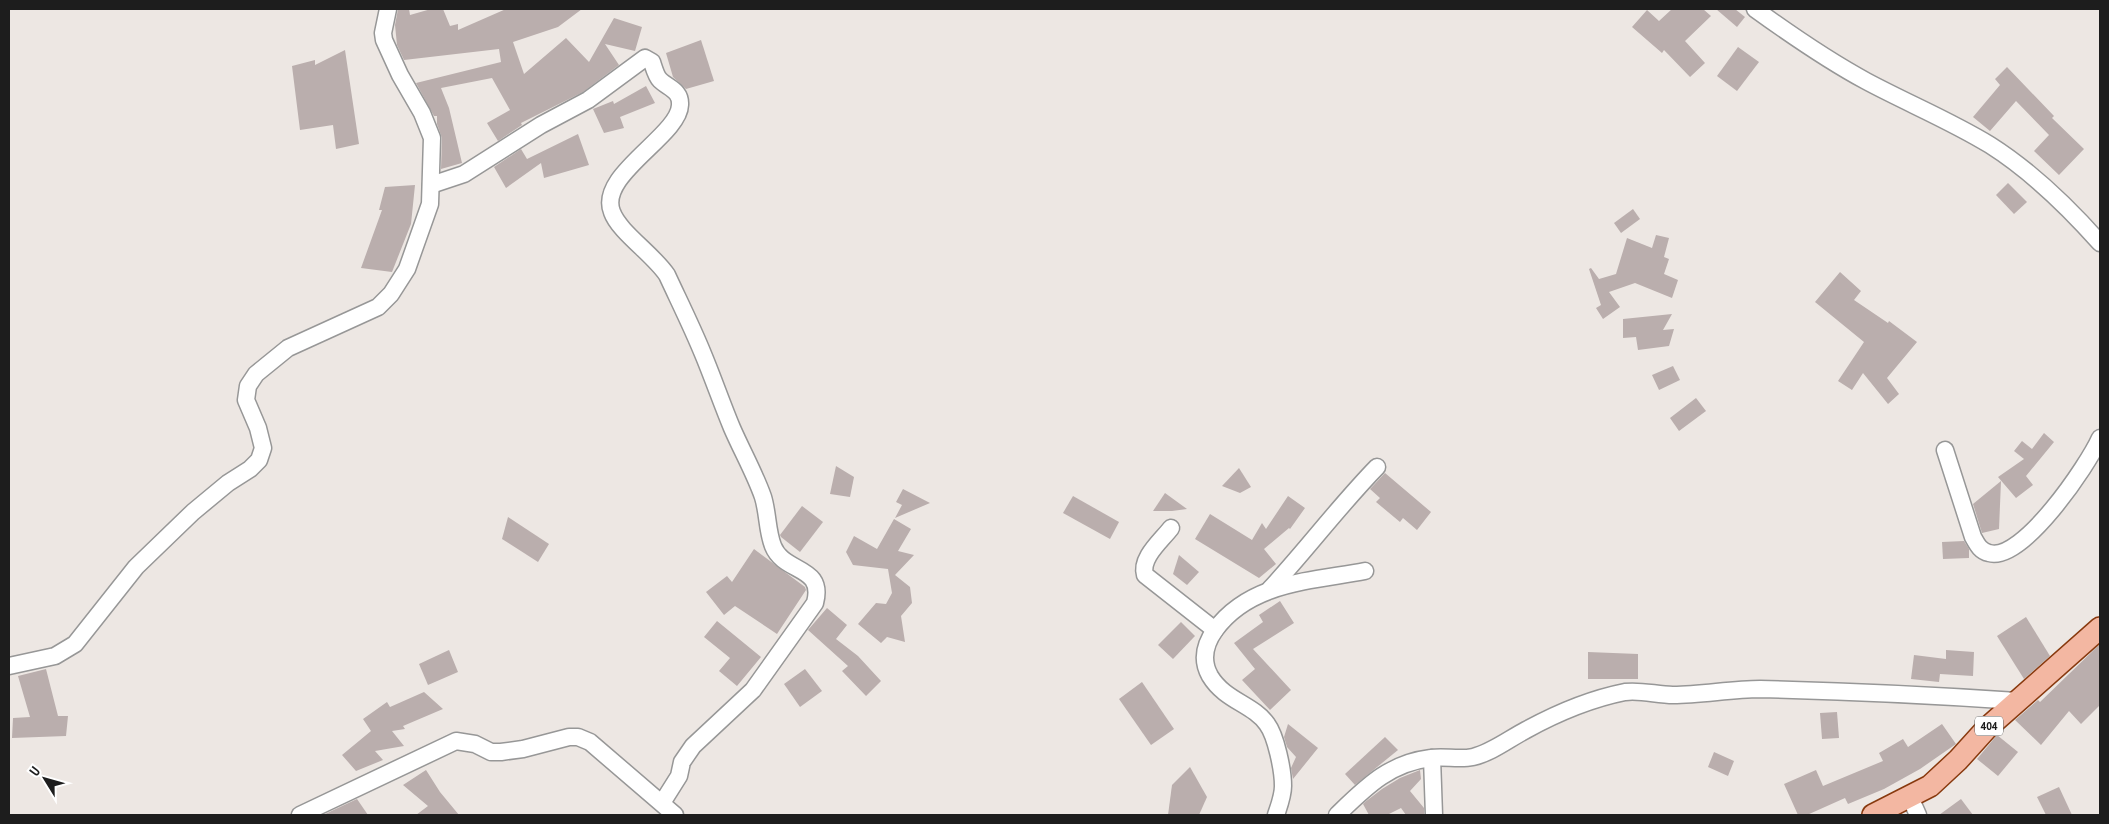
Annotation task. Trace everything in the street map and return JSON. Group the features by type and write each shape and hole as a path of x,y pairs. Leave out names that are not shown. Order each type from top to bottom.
{"main road":[{"name":"404","path":"1873,815 1914,806 1930,786 1942,776 1987,728 2100,628"}],"street":[{"path":"9,666 55,656 75,644 136,567 199,507 228,483 250,469 259,460 263,448 258,428 246,400 248,386 256,374 288,348 378,307 391,294 407,269 430,204 432,138 422,113 400,75 384,40 383,33 388,9"},
{"path":"1755,9 1816,52 1864,80 1991,146 2046,189 2100,243"},
{"path":"431,185 464,174 541,124 588,100 645,58 650,60 658,79 677,92 680,104 679,112 675,119 634,162 614,188 609,199 611,211 616,221 659,263 667,275 703,353 733,429 764,499 775,552 793,567 813,577 817,588 815,603 753,690 694,746 682,762 679,776 662,803"},
{"path":"1945,450 1973,537 1980,548 1989,554 2000,554 2012,548 2029,535 2052,511 2092,456 2100,438"},
{"path":"1270,589 1342,503 1377,467"},
{"path":"1171,528 1146,561 1145,575 1215,630"},
{"path":"1276,815 1282,799 1283,786 1277,750 1271,730 1261,717 1218,687 1209,673 1204,658 1206,646 1224,618 1236,607 1270,589 1289,583 1366,572"},
{"path":"1337,815 1374,781 1392,769 1412,760 1473,757 1572,707 1598,698 1626,692 1641,691 1673,695 1760,689 1927,695 2016,701"},
{"path":"300,815 456,741 475,744 491,752 500,752 523,749 569,736 590,742 675,815"},
{"path":"1432,758 1434,815"}],"building":[{"path":"398,9 409,9 410,15 431,9 443,9 450,26 458,24 458,30 506,9 582,9 558,27 513,42 524,74 566,38 589,62 614,18 642,27 635,51 605,44 619,65 583,92 521,123 522,125 498,141 487,123 510,110 492,78 441,88 449,108 462,163 441,169 442,138 437,124 437,116 434,116 416,83 501,62 499,49 404,60 397,45 395,25"},
{"path":"1672,9 1703,9 1711,16 1685,41 1705,63 1690,77 1664,50 1662,53 1632,27 1647,10 1659,21"},
{"path":"1716,9 1735,9 1745,17 1737,27"},
{"path":"701,40 714,81 686,89 673,77 666,53"},
{"path":"1738,47 1759,62 1737,91 1717,76"},
{"path":"345,50 359,144 336,149 333,125 300,130 292,66 315,60 315,65"},
{"path":"2007,67 2054,116 2052,118 2084,149 2059,175 2034,151 2049,135 2016,101 1990,131 1973,117 2000,85 1995,79"},
{"path":"646,86 655,103 620,117 624,128 604,133 593,109 613,101 614,104"},
{"path":"578,134 589,165 544,178 541,163 506,188 494,167 521,149 527,159"},
{"path":"2008,183 2027,202 2014,214 1996,195"},
{"path":"415,185 411,224 392,272 361,268 382,210 379,210 385,187"},
{"path":"1633,209 1640,219 1621,233 1614,223"},
{"path":"1656,235 1669,238 1664,257 1669,259 1664,274 1678,280 1672,298 1635,283 1609,292 1620,307 1603,319 1596,308 1601,305 1589,269 1591,268 1599,279 1616,274 1627,238 1652,248"},
{"path":"1840,272 1861,291 1854,300 1888,323 1889,321 1917,342 1887,378 1899,394 1888,404 1863,373 1852,390 1838,381 1864,342 1815,302"},
{"path":"1672,314 1663,330 1674,329 1669,346 1638,350 1636,337 1623,338 1623,319"},
{"path":"1673,366 1680,380 1659,390 1652,375"},
{"path":"1696,398 1706,411 1679,431 1670,418"},
{"path":"2044,433 2054,442 2026,476 2033,485 2016,498 1998,477 2024,459 2014,451 2022,441 2032,449"},
{"path":"836,466 854,477 850,497 830,494"},
{"path":"1239,468 1251,487 1240,493 1222,486"},
{"path":"1385,473 1431,512 1417,530 1403,518 1400,522 1376,502 1380,498 1370,489"},
{"path":"2001,481 1999,529 1982,533 1973,504"},
{"path":"903,489 930,503 895,518 902,505 896,502"},
{"path":"1165,493 1187,509 1153,511"},
{"path":"1073,496 1119,522 1110,539 1063,513"},
{"path":"1288,496 1305,508 1290,529 1264,549 1276,564 1259,578 1195,539 1210,514 1252,540 1262,523 1266,529"},
{"path":"802,506 823,522 800,552 780,535"},
{"path":"508,517 549,544 538,562 502,539"},
{"path":"894,519 911,529 898,551 914,555 895,575 910,587 912,603 901,616 905,642 887,637 881,643 858,624 876,603 886,604 892,593 888,569 853,565 846,552 854,536 877,549"},
{"path":"1964,541 1969,549 1969,558 1943,559 1942,542"},
{"path":"754,549 805,587 806,590 777,634 735,606 724,615 706,592 727,576 732,582"},
{"path":"1179,555 1199,572 1187,585 1173,574"},
{"path":"1280,601 1294,623 1253,649 1291,690 1270,710 1242,680 1255,669 1234,643 1263,622 1259,615"},
{"path":"827,608 847,625 836,639 858,656 881,681 866,696 842,671 848,666 808,630"},
{"path":"2026,617 2050,656 2024,679 1997,636"},
{"path":"717,621 761,657 737,686 719,671 730,658 704,637"},
{"path":"1181,622 1195,636 1173,659 1158,645"},
{"path":"2100,644 2100,705 2081,724 2069,711 2041,745 2015,720 2038,700 2040,702"},
{"path":"449,650 458,672 428,685 419,664"},
{"path":"1946,650 1974,652 1973,676 1940,674 1939,682 1911,679 1914,655 1946,659"},
{"path":"1588,652 1638,654 1638,679 1588,679"},
{"path":"46,669 58,716 68,716 66,736 12,738 13,718 30,717 18,676"},
{"path":"805,669 822,691 800,707 784,684"},
{"path":"1142,682 1174,729 1151,745 1119,699"},
{"path":"424,692 443,709 403,726 405,729 392,731 404,746 375,751 383,760 356,771 342,755 371,731 363,719 387,702 390,707"},
{"path":"1837,712 1839,738 1822,739 1820,713"},
{"path":"1288,724 1318,748 1293,779 1291,768 1296,757 1287,747 1284,737"},
{"path":"1942,724 1956,744 1920,769 1884,789 1848,804 1845,798 1807,815 1798,815 1784,784 1816,770 1823,786 1883,761 1879,753 1903,739 1908,747"},
{"path":"1997,735 2018,752 1998,776 1977,759"},
{"path":"1385,737 1398,750 1355,785 1345,774"},
{"path":"1714,752 1734,761 1728,776 1708,767"},
{"path":"1190,767 1207,797 1199,815 1168,815 1172,785"},
{"path":"426,770 440,792 459,815 416,815 428,806 403,785"},
{"path":"1420,770 1421,779 1410,791 1424,808 1424,815 1406,815 1401,808 1387,815 1369,815 1363,804 1365,802 1400,778"},
{"path":"2059,787 2072,815 2046,815 2037,797"},
{"path":"357,799 368,815 323,815"},
{"path":"1961,799 1973,815 1939,815"}]}
